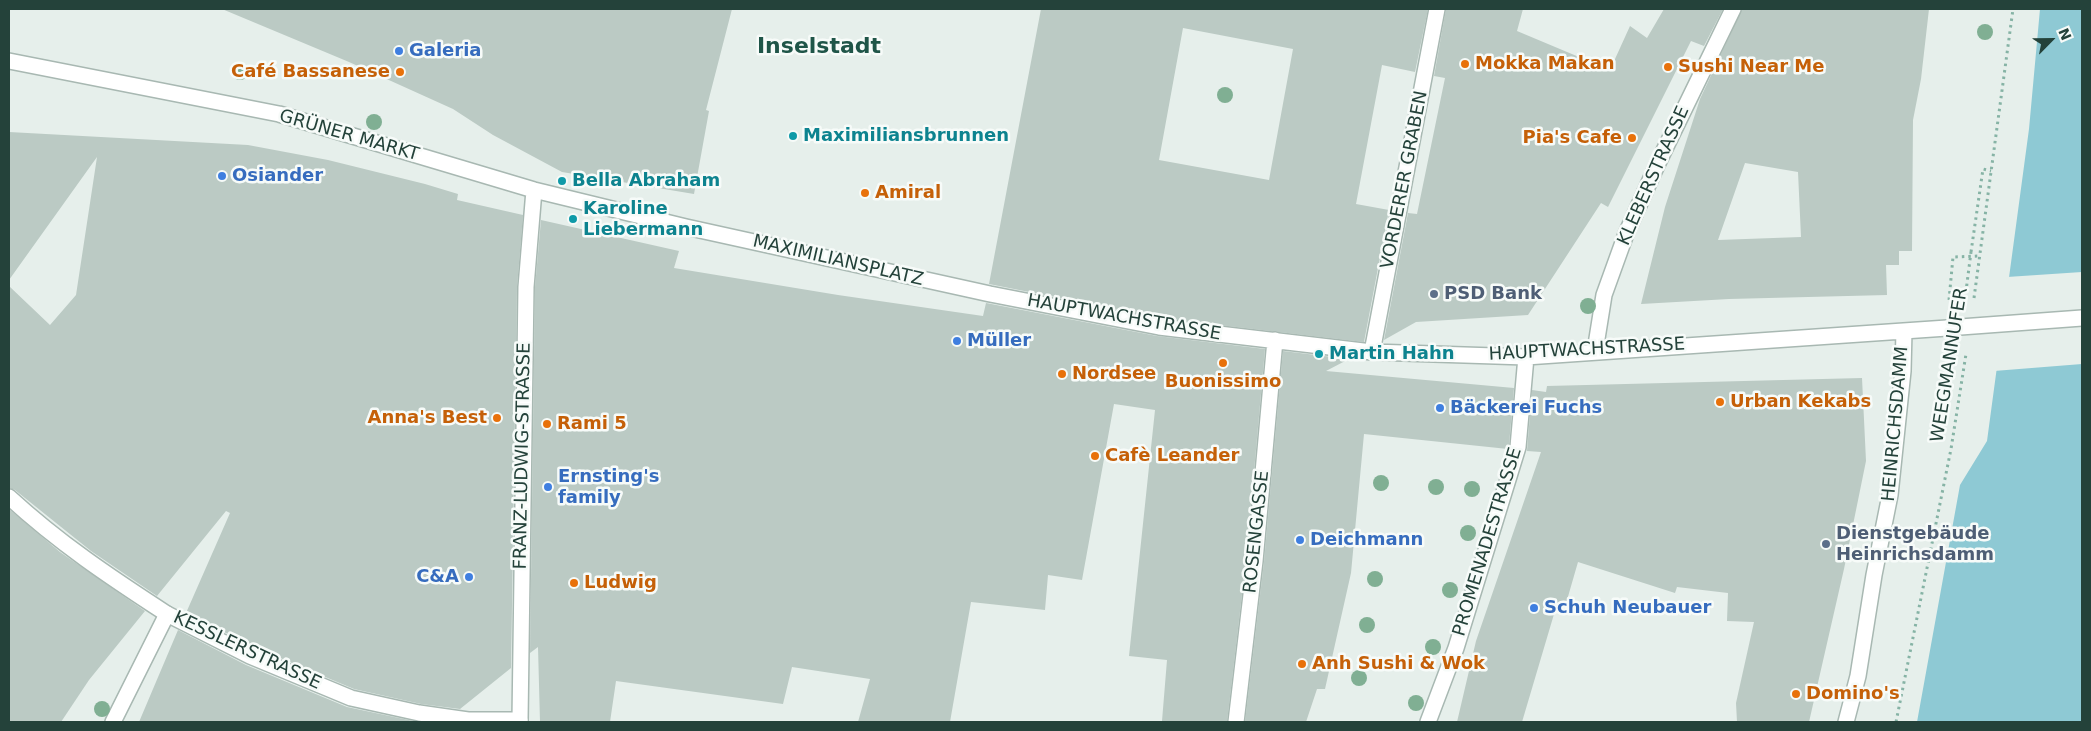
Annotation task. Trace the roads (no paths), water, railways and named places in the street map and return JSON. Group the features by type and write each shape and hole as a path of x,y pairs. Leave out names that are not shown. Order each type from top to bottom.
{"street":[{"name":"VORDERER GRABEN","path":"1372,352 1437,9"},
{"name":"KLEBERSTRASSE","path":"1595,351 1604,295 1626,234 1661,156 1733,9"},
{"name":"GRÜNER MARKT","path":"9,61 279,114 534,190 686,227"},
{"name":"FRANZ-LUDWIG-STRASSE","path":"520,721 526,287 534,190"},
{"name":"MAXIMILIANSPLATZ","path":"686,227 990,294"},
{"name":"HAUPTWACHSTRASSE","path":"990,294 1159,327 1372,352 1526,357 2082,318"},
{"name":"HEINRICHSDAMM","path":"1846,722 1858,676 1874,575 1890,495 1903,371 1904,331"},
{"name":"ROSENGASSE","path":"1236,722 1255,561 1275,340"},
{"name":"PROMENADESTRASSE","path":"1428,722 1456,648 1518,447 1526,357"},
{"name":"KESSLERSTRASSE","path":"9,497 40,526 94,568 167,614 250,656 351,698 419,713 468,720 520,721"},
{"path":"113,722 167,614"}],"water":[{"path":"2040,9 2082,9 2082,722 1917,722 1960,485 1987,441 2029,129"}],"place":[{"name":"Galeria","path":"399,51"},
{"name":"Mokka Makan","path":"1465,64"},
{"name":"Sushi Near Me","path":"1668,67"},
{"name":"Café Bassanese","path":"400,72"},
{"name":"Maximiliansbrunnen","path":"793,136"},
{"name":"Pia's Cafe","path":"1632,138"},
{"name":"Osiander","path":"222,176"},
{"name":"Bella Abraham","path":"562,181"},
{"name":"Amiral","path":"865,193"},
{"name":"Karoline Liebermann","path":"573,219"},
{"name":"PSD Bank","path":"1434,294"},
{"name":"Müller","path":"957,341"},
{"name":"Martin Hahn","path":"1319,354"},
{"name":"Buonissimo","path":"1223,363"},
{"name":"Nordsee","path":"1062,374"},
{"name":"Urban Kekabs","path":"1720,402"},
{"name":"Bäckerei Fuchs","path":"1440,408"},
{"name":"Anna's Best","path":"497,418"},
{"name":"Rami 5","path":"547,424"},
{"name":"Cafè Leander","path":"1095,456"},
{"name":"Ernsting's family","path":"548,487"},
{"name":"Deichmann","path":"1300,540"},
{"name":"Dienstgebäude Heinrichsdamm","path":"1826,544"},
{"name":"C&A","path":"469,577"},
{"name":"Ludwig","path":"574,583"},
{"name":"Schuh Neubauer","path":"1534,608"},
{"name":"Anh Sushi & Wok","path":"1302,664"},
{"name":"Domino's","path":"1796,694"}],"district":[{"name":"Inselstadt","path":"819,47"}]}
